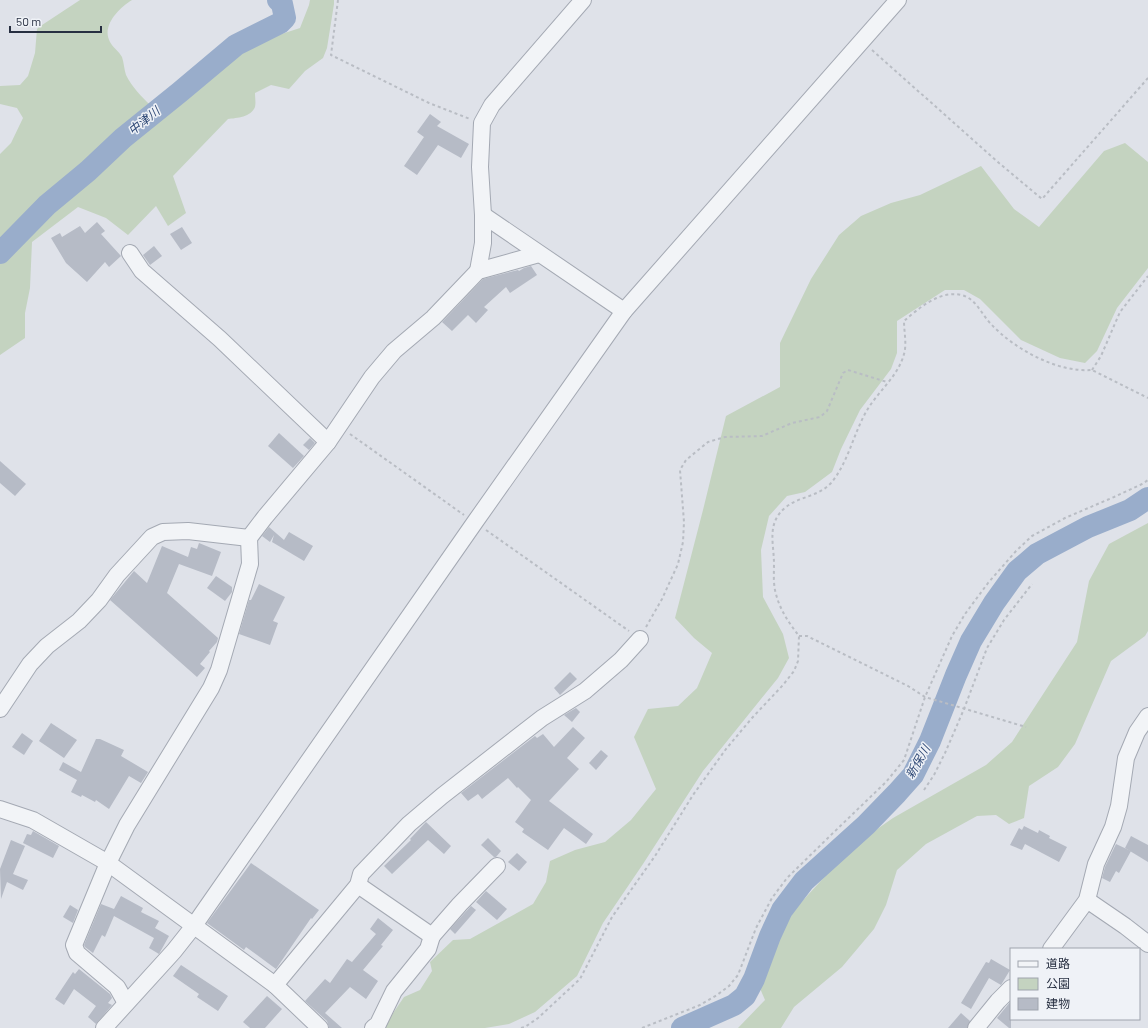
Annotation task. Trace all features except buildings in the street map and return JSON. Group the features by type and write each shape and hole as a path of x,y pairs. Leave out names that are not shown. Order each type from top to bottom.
{"street":[{"path":"478,271 483,243 480,167 482,123 492,105 583,0"},
{"path":"104,1028 174,951 193,926 474,522 624,311 898,0"},
{"path":"483,215 624,311"},
{"path":"130,253 142,271 220,339 328,442"},
{"path":"126,1003 117,987 76,953 74,945 108,863 127,825 211,688 219,670 250,564 249,538 264,517 328,442 372,377 394,351 432,318 478,271 539,254"},
{"path":"0,709 30,664 47,646 79,621 99,600 117,575 152,537 163,532 188,531 249,538"},
{"path":"275,985 358,885 361,874 409,824 442,796 542,718 584,691 621,660 640,639"},
{"path":"1052,948 1087,900 1096,864 1113,827 1126,758 1137,732 1148,716"},
{"path":"0,809 33,820 108,863 275,985 320,1028"},
{"path":"373,1028 378,1024 394,991 428,949 432,936 460,904 497,866"},
{"path":"358,885 432,936"},
{"path":"1087,900 1148,944"},
{"path":"976,1028 1010,989"}],"path":[{"path":"338,0 331,55 428,103 482,123"},
{"path":"862,41 999,163 1042,199 1148,78"},
{"path":"1092,370 1101,356 1120,312 1148,276"},
{"path":"521,1028 538,1018 580,979 612,917 655,856 693,794 726,749 794,671 798,661 799,636 786,619 776,594 773,582 774,563 772,530 776,519 786,507 798,500 818,494 839,473 865,413 899,369 905,353 904,321 938,297 960,295 976,303 991,324 1006,338 1024,350 1048,362 1069,369 1083,371 1092,370 1148,398"},
{"path":"339,426 640,639 662,599 678,564 683,542 684,522 680,470 686,460 708,442 724,437 762,436 792,423 820,417 827,411 843,373 848,370 888,383"},
{"path":"642,1028 700,1005 729,986 738,975 762,916 772,898 787,878 886,782 904,760 925,697 952,636 965,614 988,583 1016,551 1032,536 1065,518 1148,480"},
{"path":"924,790 934,775 964,709 987,648 1004,620 1032,584"},
{"path":"799,636 807,636 908,686 925,697 1026,727"}],"green space":[{"path":"80,0 132,0 113,18 108,30 108,36 111,44 122,57 125,73 128,79 137,92 151,106 217,55 300,28 310,0 334,0 334,4 327,48 323,58 305,71 289,89 271,85 255,93 255,107 253,110 247,115 228,119 173,176 186,213 168,226 156,206 128,235 106,218 78,207 32,242 30,288 25,313 25,338 0,355 0,154 11,143 23,118 17,108 0,104 0,86 20,85 28,76 35,53 37,29"},
{"path":"1125,143 1148,162 1148,268 1117,308 1097,351 1085,363 1060,358 1021,340 980,299 964,290 945,290 897,321 897,353 891,369 860,410 841,449 832,472 805,492 787,496 769,516 761,550 763,597 783,634 789,658 778,678 703,771 603,923 577,976 535,1012 509,1024 485,1028 383,1028 404,997 420,990 432,971 430,962 453,940 470,939 533,904 546,882 550,861 575,850 605,842 631,820 656,789 634,737 648,709 678,706 697,688 712,653 694,638 675,618 726,416 780,387 780,343 811,279 839,235 861,216 891,203 920,195 981,166 1014,209 1039,227 1104,151"},
{"path":"1148,523 1148,631 1145,636 1111,661 1075,744 1058,767 1029,786 1024,818 1009,824 996,815 977,816 926,844 897,870 886,905 874,929 842,967 794,1007 781,1028 738,1028 765,1000 759,986 777,940 795,909 853,846 893,818 986,765 1012,742 1077,642 1089,581 1109,544"}],"waterway":[{"name":"中津川","path":"0,253 47,205 88,171 123,138 236,45 280,23 285,18 282,4 278,0"},
{"name":"新保川","path":"682,1028 734,1005 745,996 754,979 770,936 782,910 804,881 866,825 913,775 930,741 971,641 994,603 1017,571 1037,554 1088,527 1130,510 1148,498"}]}
